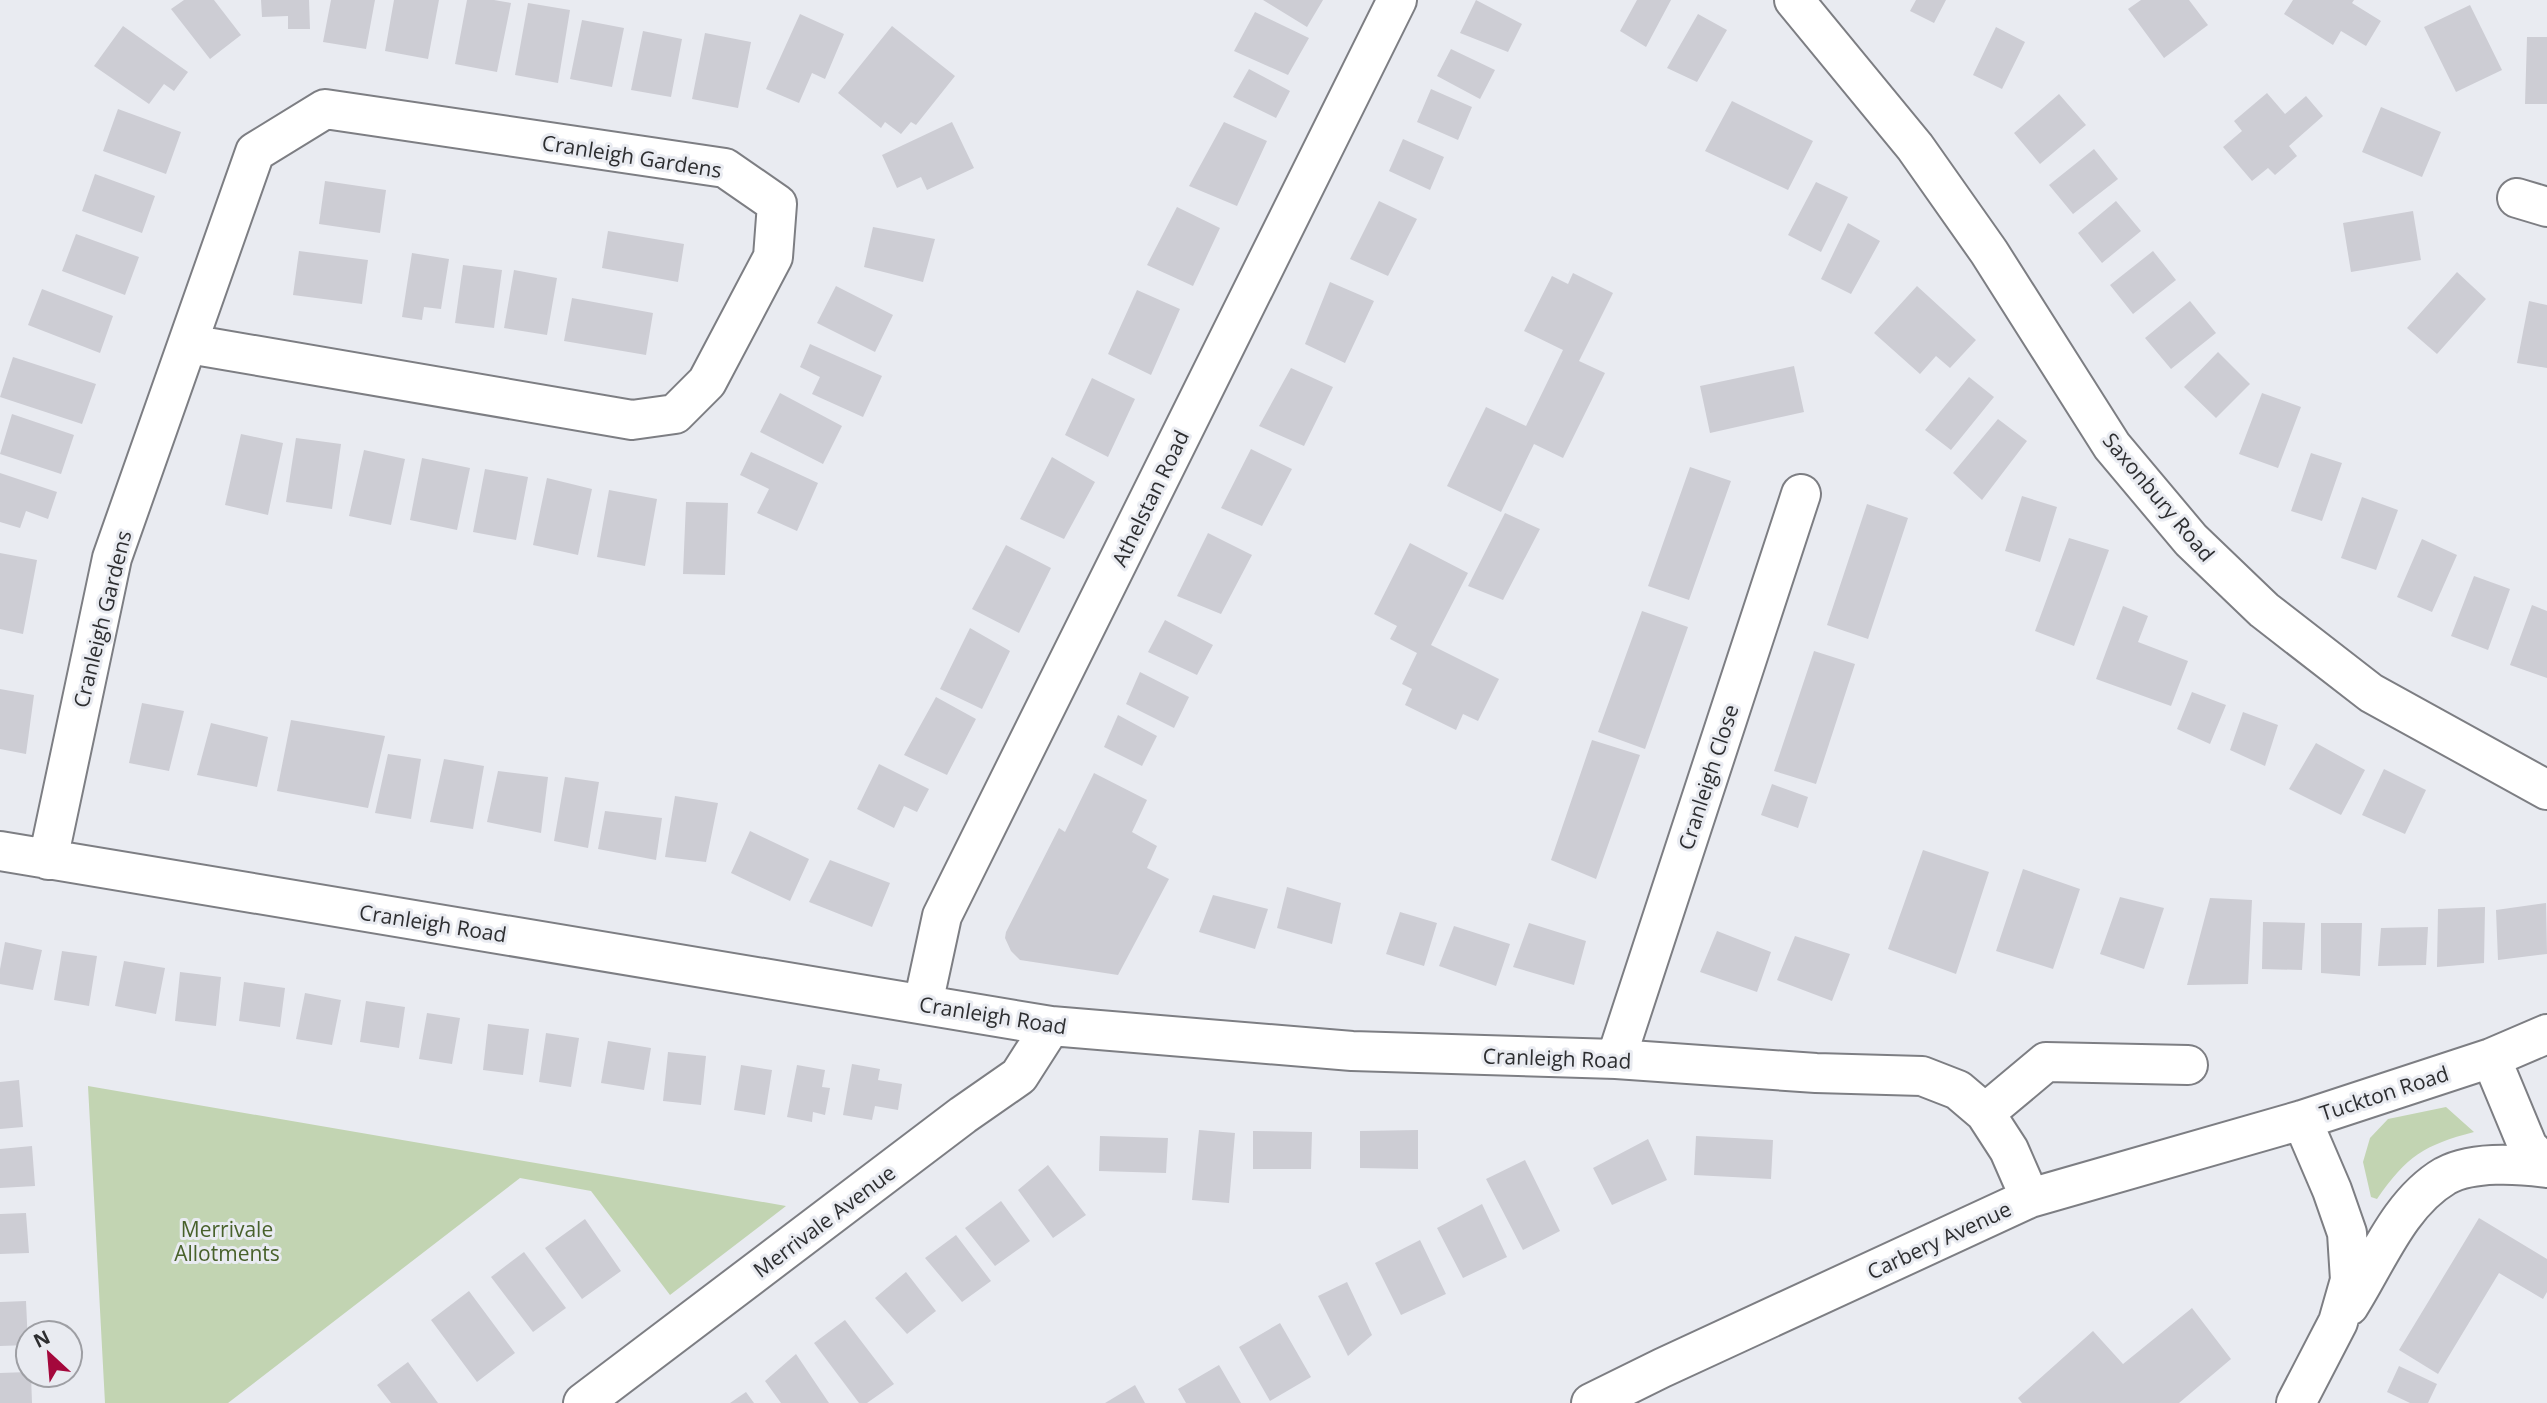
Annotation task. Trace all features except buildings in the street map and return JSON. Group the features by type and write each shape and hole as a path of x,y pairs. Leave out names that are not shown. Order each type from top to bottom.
{"street":[{"name":"Athelstan Road","path":"923,1004 942,916 1397,0"},
{"name":"Saxonbury Road","path":"1794,0 1915,147 1989,252 2112,446 2191,540 2264,610 2371,693 2547,790"},
{"name":"Cranleigh Gardens","path":"48,860 112,558 255,152 325,109 725,168 777,204 773,257 707,382 675,414 632,420 189,344"},
{"name":"Cranleigh Close","path":"1616,1059 1801,494"},
{"name":"Cranleigh Road","path":"0,851 1051,1026 1352,1051 1616,1059 1816,1073 1922,1076 1958,1090 1985,1113 2009,1150 2030,1198"},
{"name":"Merrivale Avenue","path":"583,1403 963,1115 1019,1076 1051,1026"},
{"name":"Tuckton Road","path":"2338,1322 2350,1280 2347,1233 2302,1120 2491,1058 2547,1034"},
{"path":"2491,1058 2528,1147 2547,1167"},
{"path":"1985,1113 2046,1062 2188,1065"},
{"name":"Carbery Avenue","path":"1591,1403 2030,1198 2302,1120"},
{"name":"Tuckton Road","path":"2296,1403 2338,1322 2392,1233 2418,1198 2447,1175 2494,1165 2547,1167"}],"green space":[{"name":"Merrivale Allotments","path":"88,1086 786,1206 670,1295 591,1191 520,1178 228,1403 105,1403"},
{"path":"2446,1107 2474,1132 2442,1142 2418,1154 2398,1172 2377,1199 2371,1197 2363,1162 2370,1138 2388,1119"}]}
